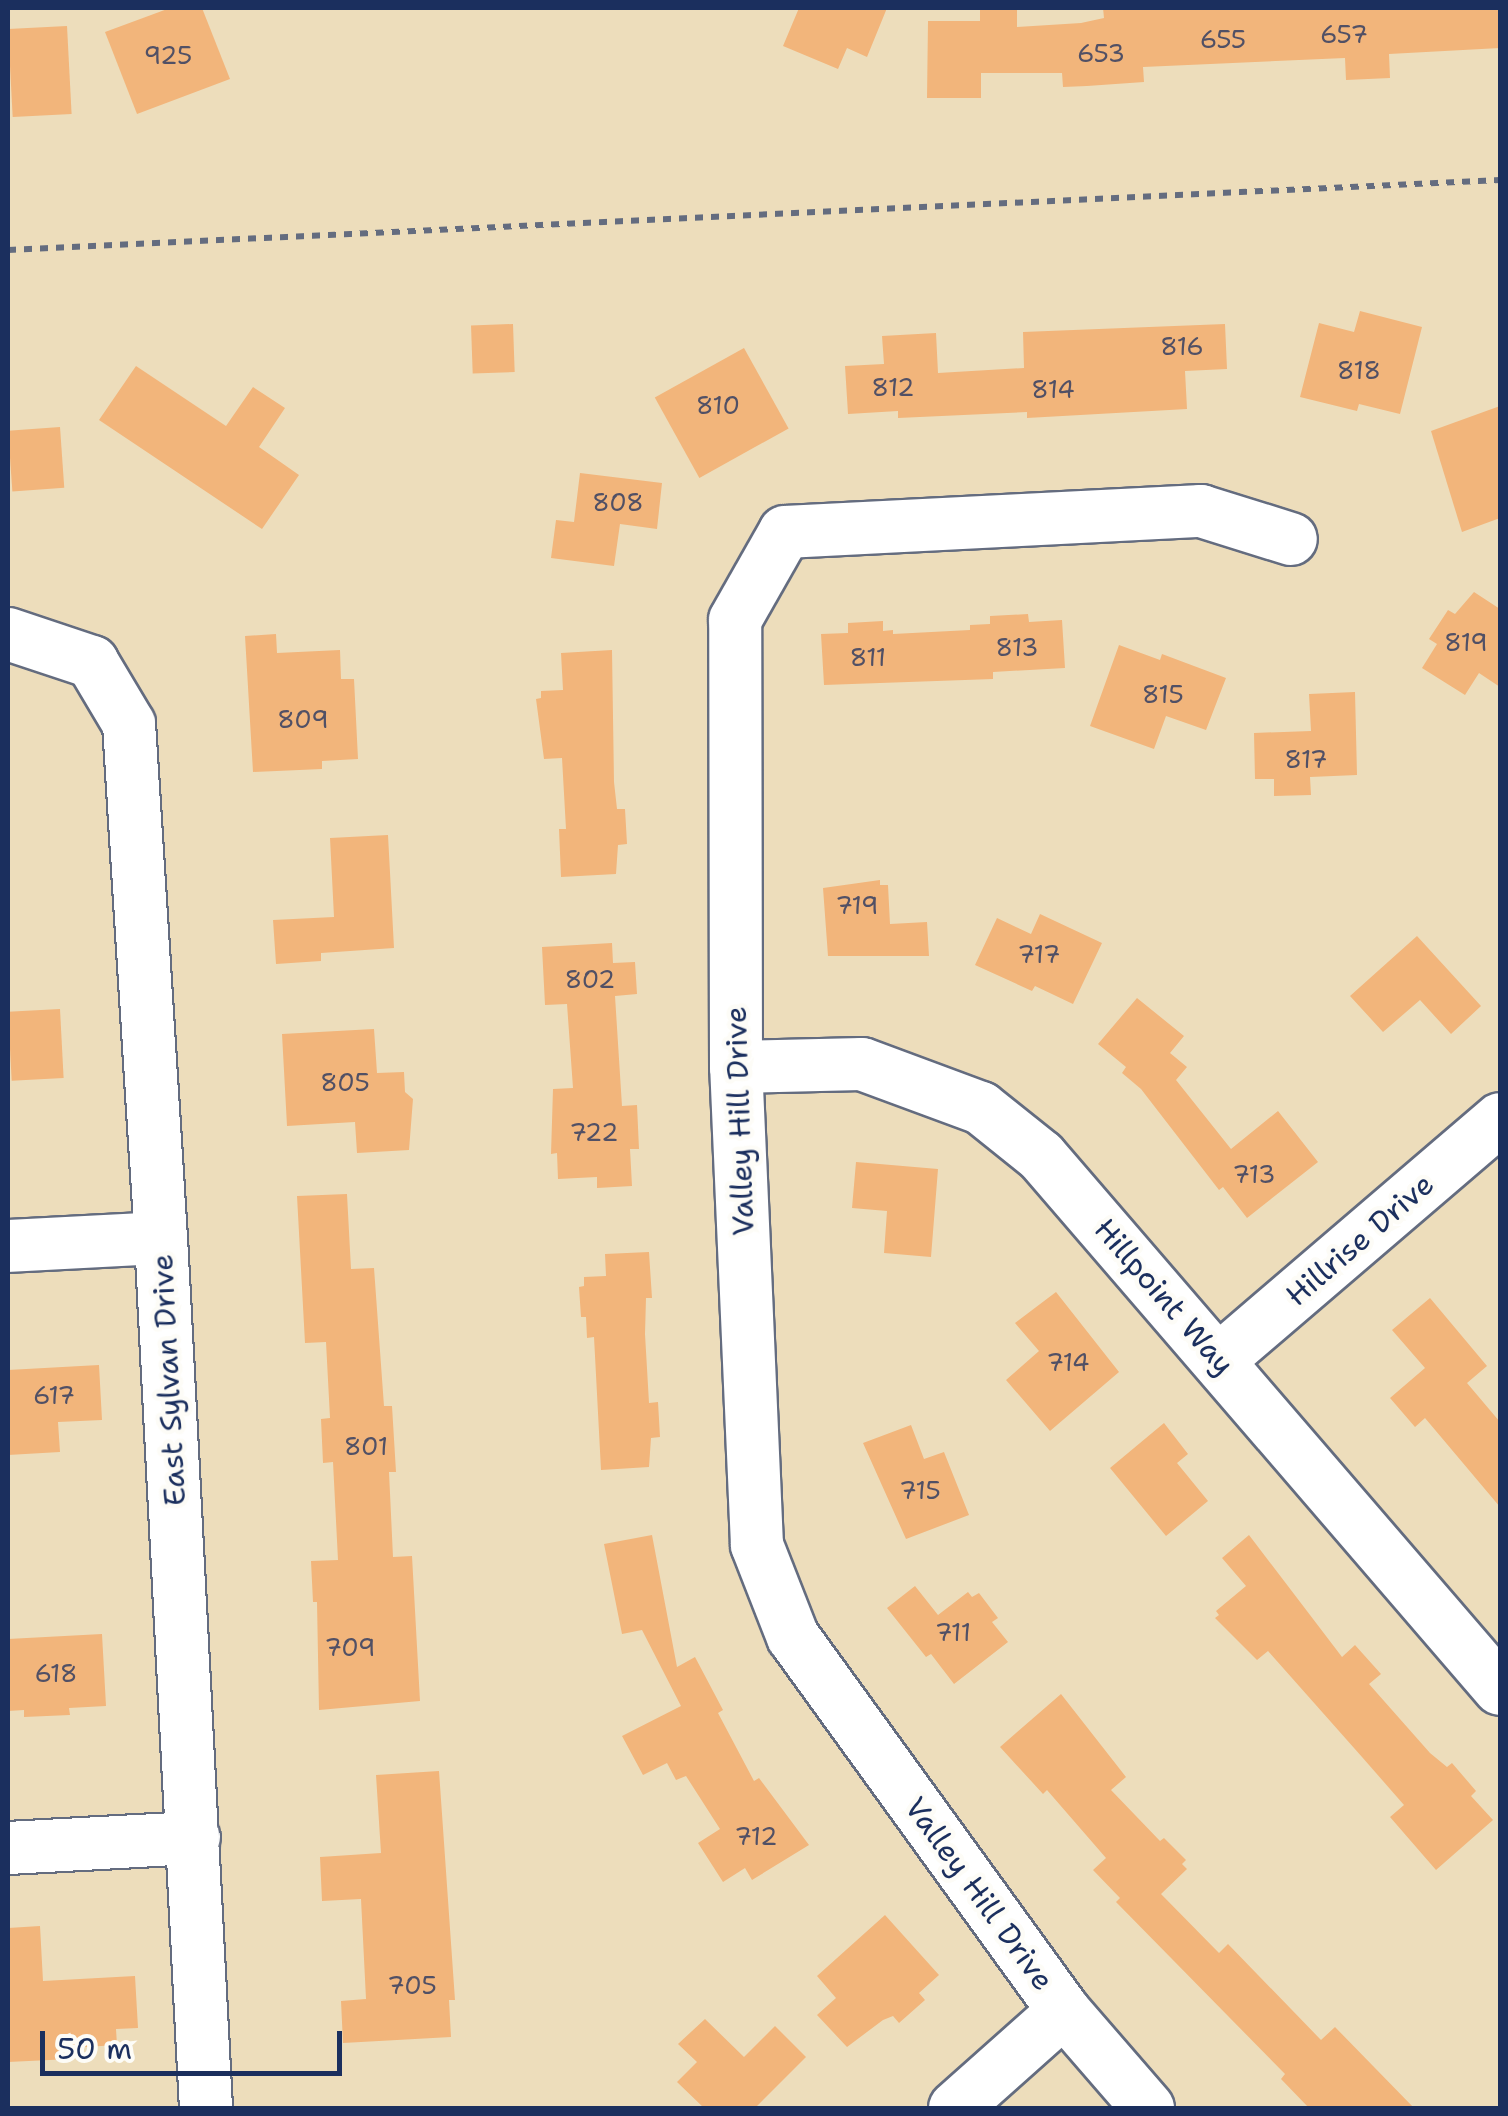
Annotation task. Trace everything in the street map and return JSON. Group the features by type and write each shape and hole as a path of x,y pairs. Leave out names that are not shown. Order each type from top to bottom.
{"street":[{"name":"Valley Hill Drive","path":"1148,2108 1064,2011 792,1637 757,1544 736,1067 735,620 784,532 1201,511 1291,539"},
{"name":"East Sylvan Drive","path":"8,634 92,662 129,724 161,1238 206,2108"},
{"name":"Hillpoint Way","path":"736,1067 862,1064 980,1108 1041,1156 1500,1689"},
{"name":"Hillrise Drive","path":"1219,1360 1500,1119"},
{"path":"8,1246 161,1238"},
{"path":"8,1848 194,1838"},
{"path":"955,2108 1064,2011"}],"path":[{"path":"8,250 1500,180"}],"building":[{"path":"170,8 202,8 230,79 137,114 105,32"},
{"path":"799,8 887,8 867,57 847,48 838,69 783,46"},
{"path":"980,8 1017,8 1017,27 1104,18 1103,8 1500,8 1500,48 1389,54 1390,78 1346,80 1345,58 1143,67 1144,82 1063,87 1062,73 981,73 981,98 927,98 928,21 980,21"},
{"path":"67,26 72,114 13,117 8,29"},
{"path":"1360,311 1422,327 1400,414 1359,404 1357,411 1300,397 1319,323 1354,332"},
{"path":"513,324 515,372 473,373 471,325"},
{"path":"1225,324 1227,369 1185,371 1187,409 1027,418 1027,412 898,418 898,411 848,414 845,366 884,364 882,336 936,333 938,373 1024,368 1023,332"},
{"path":"744,348 789,428 699,478 655,397"},
{"path":"136,366 226,426 253,387 285,408 259,447 299,475 262,529 99,420"},
{"path":"1500,406 1500,518 1462,532 1431,431"},
{"path":"60,427 64,488 12,491 8,431"},
{"path":"580,473 662,483 657,529 620,524 614,566 551,558 556,520 574,522"},
{"path":"1474,592 1500,609 1500,687 1479,673 1465,695 1422,668 1437,644 1429,639 1448,610 1455,614"},
{"path":"1028,614 1029,622 1062,620 1065,668 993,672 993,679 824,685 821,634 848,633 848,623 883,621 883,631 893,630 893,634 970,630 970,625 990,624 990,616"},
{"path":"276,634 277,653 340,650 341,679 354,679 358,759 322,761 322,769 253,772 245,636"},
{"path":"1119,645 1160,660 1162,654 1226,678 1206,730 1166,716 1154,749 1090,726"},
{"path":"612,650 614,782 617,809 625,809 627,844 618,845 616,874 561,877 559,829 566,829 562,758 544,759 536,699 541,698 541,691 563,690 561,653"},
{"path":"1355,692 1357,775 1310,777 1311,795 1274,796 1274,779 1255,779 1254,733 1311,731 1309,694"},
{"path":"388,835 394,948 321,953 321,961 276,964 273,920 334,917 330,838"},
{"path":"880,880 880,885 888,885 890,924 927,922 929,956 828,956 823,888"},
{"path":"1040,914 1102,943 1073,1004 1035,986 1032,991 975,965 997,918 1031,934"},
{"path":"1417,936 1481,1006 1451,1034 1420,1000 1383,1032 1350,996"},
{"path":"612,943 613,963 635,962 637,994 615,996 622,1106 637,1105 639,1149 630,1149 632,1186 597,1188 597,1177 558,1179 557,1153 551,1154 553,1089 573,1088 567,1004 545,1005 542,947"},
{"path":"1137,998 1184,1036 1170,1053 1187,1067 1176,1080 1231,1149 1278,1111 1318,1162 1247,1218 1223,1187 1219,1190 1141,1089 1122,1073 1126,1067 1098,1044"},
{"path":"60,1009 64,1078 12,1081 8,1012"},
{"path":"374,1029 377,1073 404,1072 405,1092 413,1099 409,1150 357,1153 355,1122 287,1126 282,1034"},
{"path":"856,1162 938,1169 931,1257 884,1253 887,1211 852,1208"},
{"path":"347,1194 351,1269 374,1268 384,1406 392,1406 396,1472 389,1472 393,1557 412,1556 420,1701 319,1710 317,1602 313,1602 311,1561 338,1560 333,1462 323,1463 321,1419 330,1418 326,1342 305,1343 297,1196"},
{"path":"649,1252 652,1298 646,1298 645,1334 649,1403 658,1402 660,1437 651,1438 649,1467 601,1470 594,1337 587,1338 579,1287 584,1286 584,1277 606,1276 605,1254"},
{"path":"1056,1292 1119,1372 1050,1431 1006,1380 1039,1351 1015,1323"},
{"path":"1430,1298 1487,1366 1467,1383 1500,1422 1500,1507 1425,1418 1415,1427 1390,1398 1425,1368 1392,1330"},
{"path":"99,1365 102,1420 58,1422 60,1452 8,1455 8,1370"},
{"path":"1164,1423 1188,1454 1177,1463 1208,1501 1166,1536 1110,1468"},
{"path":"911,1425 924,1459 944,1452 969,1515 906,1539 863,1443"},
{"path":"652,1535 677,1667 695,1657 723,1710 718,1713 754,1781 759,1778 809,1845 752,1880 745,1868 723,1882 698,1843 720,1829 686,1776 676,1780 667,1763 643,1775 622,1736 681,1706 642,1630 622,1634 604,1544"},
{"path":"1249,1535 1342,1657 1355,1645 1381,1674 1369,1684 1430,1753 1447,1767 1452,1763 1476,1791 1471,1796 1493,1820 1436,1870 1390,1817 1404,1805 1362,1757 1268,1651 1257,1660 1215,1618 1219,1615 1216,1611 1246,1586 1222,1558"},
{"path":"915,1586 938,1615 968,1592 972,1597 979,1593 998,1618 992,1622 1008,1642 954,1684 931,1654 926,1657 887,1608"},
{"path":"102,1634 106,1706 69,1708 70,1715 24,1717 24,1710 8,1711 8,1639"},
{"path":"1061,1694 1126,1777 1111,1790 1160,1841 1164,1838 1186,1860 1182,1864 1187,1869 1161,1894 1219,1953 1228,1944 1321,2040 1335,2027 1414,2108 1309,2108 1281,2079 1285,2074 1116,1902 1120,1898 1093,1870 1106,1858 1047,1790 1043,1794 1000,1747"},
{"path":"439,1771 455,2000 449,2000 451,2037 343,2043 341,2001 366,1999 361,1899 322,1901 320,1857 381,1853 376,1775"},
{"path":"885,1915 939,1975 919,1993 925,2000 899,2023 893,2016 883,2020 847,2047 817,2015 836,1998 817,1976"},
{"path":"40,1926 43,1981 135,1976 138,2028 116,2029 117,2045 69,2048 70,2059 8,2062 8,1928"},
{"path":"705,2019 744,2057 775,2026 806,2057 755,2108 704,2108 677,2082 697,2062 678,2044"}]}
